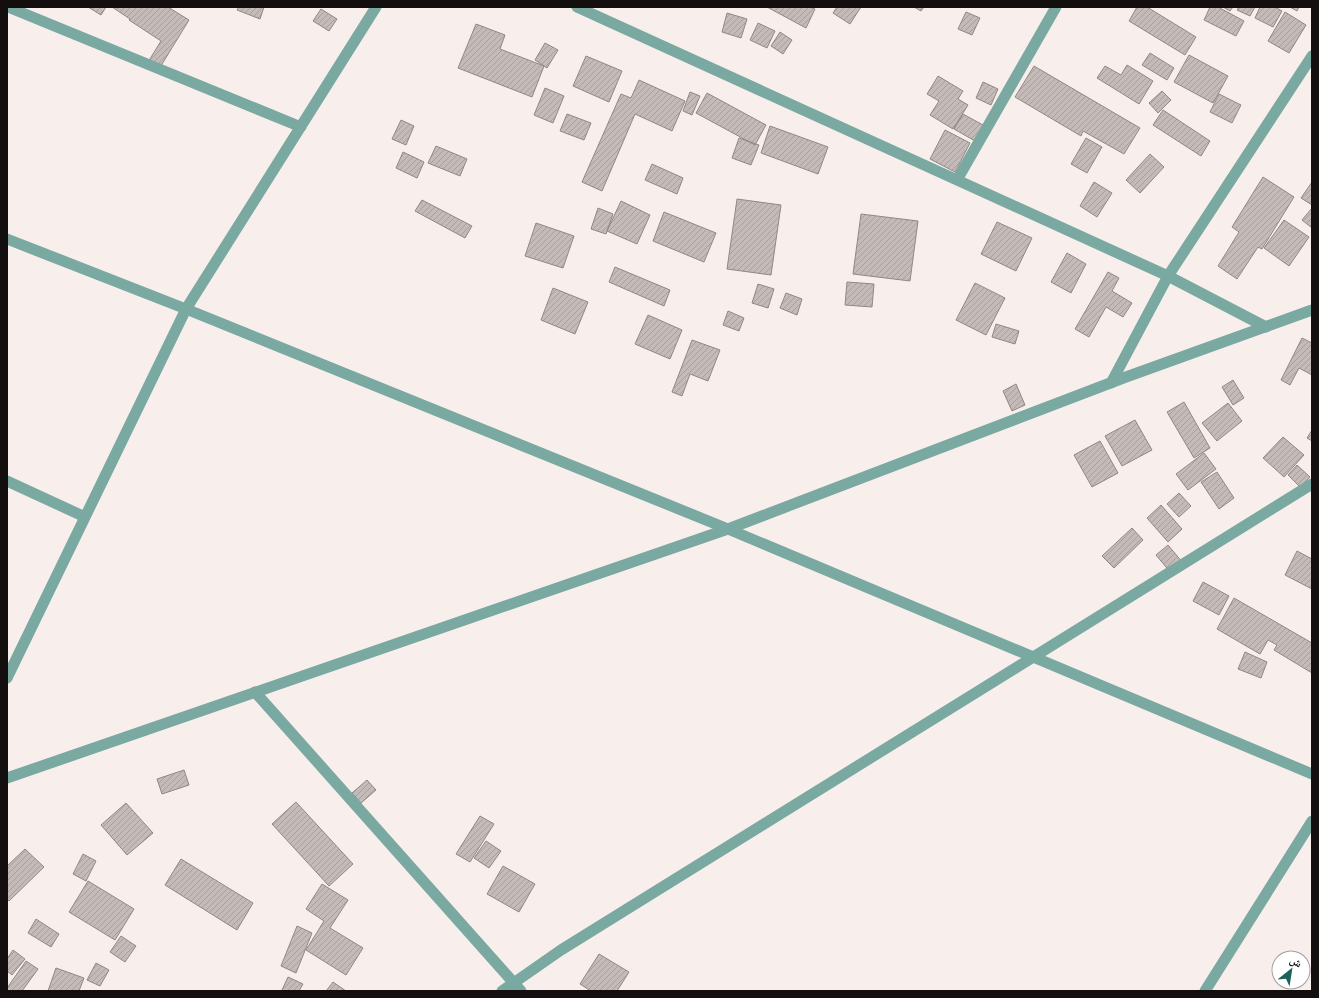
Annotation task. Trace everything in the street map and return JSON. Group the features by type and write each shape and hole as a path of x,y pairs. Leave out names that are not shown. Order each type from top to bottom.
{"street":[{"path":"8,7 300,127"},
{"path":"7,678 186,309 376,7"},
{"path":"577,7 1168,276 1266,327"},
{"path":"956,180 1056,7"},
{"path":"1111,383 1168,276 1312,56"},
{"path":"7,238 728,529 1312,774"},
{"path":"7,778 728,529 1111,383 1311,312"},
{"path":"7,482 85,517"},
{"path":"502,991 561,950 1312,484"},
{"path":"255,692 522,991"},
{"path":"1204,991 1312,822"}],"building":[{"path":"88,7 106,7 101,15"},
{"path":"112,7 168,7 189,20 159,69 148,62 161,41"},
{"path":"239,7 264,7 260,19 237,10"},
{"path":"767,7 810,7 815,9 806,28"},
{"path":"837,7 861,7 850,24 833,13"},
{"path":"914,7 924,7 921,11"},
{"path":"1137,7 1147,7 1196,37 1185,55 1129,21"},
{"path":"1210,7 1218,7 1244,21 1236,36 1204,20"},
{"path":"1223,7 1233,7 1230,11"},
{"path":"1239,7 1255,7 1250,16 1237,10"},
{"path":"1260,7 1275,7 1282,11 1273,27 1255,18"},
{"path":"1290,7 1299,7 1297,11"},
{"path":"321,9 337,19 329,31 313,21"},
{"path":"966,12 980,18 972,35 958,29"},
{"path":"1285,12 1306,25 1289,53 1268,41"},
{"path":"727,13 747,19 741,38 722,32"},
{"path":"758,23 775,31 767,48 750,40"},
{"path":"476,24 505,35 500,49 544,66 532,97 458,68"},
{"path":"780,32 792,40 783,54 771,46"},
{"path":"545,43 558,50 547,68 535,60"},
{"path":"1150,53 1174,68 1167,80 1142,65"},
{"path":"1189,55 1228,76 1213,103 1174,82"},
{"path":"586,56 622,71 609,102 573,86"},
{"path":"1127,65 1153,81 1139,104 1097,78 1105,66 1121,75"},
{"path":"1034,66 1140,128 1124,154 1083,131 1081,136 1015,97"},
{"path":"938,76 963,91 958,99 968,105 953,129 930,115 939,101 927,94"},
{"path":"639,80 685,101 672,131 635,114 602,191 582,182 621,94 631,98"},
{"path":"983,82 998,89 991,105 976,98"},
{"path":"545,88 564,96 553,123 534,115"},
{"path":"1162,91 1171,100 1158,113 1149,103"},
{"path":"690,92 700,96 692,115 683,111"},
{"path":"707,93 766,125 755,145 696,113"},
{"path":"1219,94 1241,105 1232,123 1210,112"},
{"path":"1163,110 1210,141 1201,156 1153,125"},
{"path":"567,114 591,123 584,140 560,131"},
{"path":"963,114 983,125 975,141 954,129"},
{"path":"401,120 414,126 406,145 392,139"},
{"path":"770,126 828,147 818,174 761,153"},
{"path":"945,130 970,143 955,172 930,159"},
{"path":"739,138 759,145 751,165 732,158"},
{"path":"1086,138 1102,147 1087,173 1071,164"},
{"path":"436,146 467,159 460,176 428,163"},
{"path":"403,152 424,162 417,178 396,168"},
{"path":"1150,154 1164,167 1140,193 1126,180"},
{"path":"652,164 683,178 677,194 645,180"},
{"path":"1263,177 1294,197 1262,249 1258,247 1237,279 1218,266 1239,232 1232,227"},
{"path":"1094,182 1112,193 1097,217 1080,206"},
{"path":"1312,182 1312,205 1301,198"},
{"path":"737,199 781,205 771,275 727,269"},
{"path":"422,200 472,226 465,238 415,211"},
{"path":"621,201 650,215 637,244 607,231"},
{"path":"598,208 613,214 606,234 591,229"},
{"path":"1312,208 1312,228 1302,220"},
{"path":"664,212 716,233 704,262 653,241"},
{"path":"861,214 918,221 910,281 853,274"},
{"path":"1284,220 1309,237 1289,266 1264,248"},
{"path":"997,222 1032,238 1016,271 981,254"},
{"path":"536,223 574,236 563,268 525,256"},
{"path":"1067,253 1086,264 1071,293 1051,282"},
{"path":"615,267 670,290 664,306 609,282"},
{"path":"1108,272 1119,278 1112,291 1132,303 1123,317 1106,307 1089,337 1075,329"},
{"path":"847,282 874,284 872,307 845,305"},
{"path":"975,283 1005,298 986,335 956,320"},
{"path":"758,284 774,289 768,308 752,303"},
{"path":"553,288 588,302 575,334 541,320"},
{"path":"786,293 802,299 797,315 780,308"},
{"path":"728,311 744,318 739,331 723,325"},
{"path":"648,315 682,330 670,359 635,344"},
{"path":"996,324 1019,331 1015,344 992,337"},
{"path":"1302,338 1312,343 1312,375 1299,368 1290,385 1281,380"},
{"path":"692,340 720,350 708,381 690,374 682,396 672,392"},
{"path":"1233,380 1244,398 1233,405 1222,387"},
{"path":"1016,384 1025,405 1012,411 1003,391"},
{"path":"1184,402 1210,448 1194,458 1167,412"},
{"path":"1228,403 1242,421 1217,441 1202,423"},
{"path":"1135,420 1152,450 1122,466 1105,436"},
{"path":"1312,430 1312,441 1307,438"},
{"path":"1283,437 1304,455 1284,477 1263,458"},
{"path":"1100,441 1118,473 1092,487 1074,455"},
{"path":"1204,453 1216,469 1188,490 1176,474"},
{"path":"1297,465 1310,477 1300,487 1288,475"},
{"path":"1217,472 1234,498 1219,509 1201,482"},
{"path":"1179,493 1191,506 1179,517 1167,504"},
{"path":"1161,505 1182,529 1168,542 1147,518"},
{"path":"1132,528 1143,540 1114,568 1102,556"},
{"path":"1168,545 1183,563 1171,573 1156,555"},
{"path":"1297,551 1312,559 1312,589 1285,575"},
{"path":"1203,582 1229,596 1219,615 1193,601"},
{"path":"1234,598 1312,643 1312,673 1274,650 1277,645 1268,640 1260,654 1217,629"},
{"path":"1245,652 1267,662 1261,678 1238,669"},
{"path":"184,770 189,785 162,794 157,779"},
{"path":"367,780 376,790 361,803 352,793"},
{"path":"296,802 353,864 329,886 272,824"},
{"path":"126,803 153,833 127,855 101,825"},
{"path":"480,816 494,824 470,862 456,854"},
{"path":"486,841 501,851 489,868 474,858"},
{"path":"25,849 44,867 9,901 7,899 7,866"},
{"path":"83,854 96,861 86,881 73,874"},
{"path":"181,859 253,903 237,930 165,885"},
{"path":"503,866 535,884 519,912 487,894"},
{"path":"88,881 134,909 115,940 69,912"},
{"path":"322,884 348,900 330,928 363,948 346,975 306,950 324,921 306,909"},
{"path":"36,919 59,934 51,947 28,933"},
{"path":"297,926 312,933 296,973 281,966"},
{"path":"121,936 136,946 125,962 110,952"},
{"path":"13,950 25,959 12,975 7,971 7,959"},
{"path":"599,954 629,972 617,991 591,991 580,984"},
{"path":"26,961 38,969 22,991 7,991 7,988"},
{"path":"96,963 109,970 100,986 87,980"},
{"path":"56,968 84,978 79,991 48,991"},
{"path":"288,977 303,984 299,991 282,990"},
{"path":"333,982 346,991 326,991"}]}
